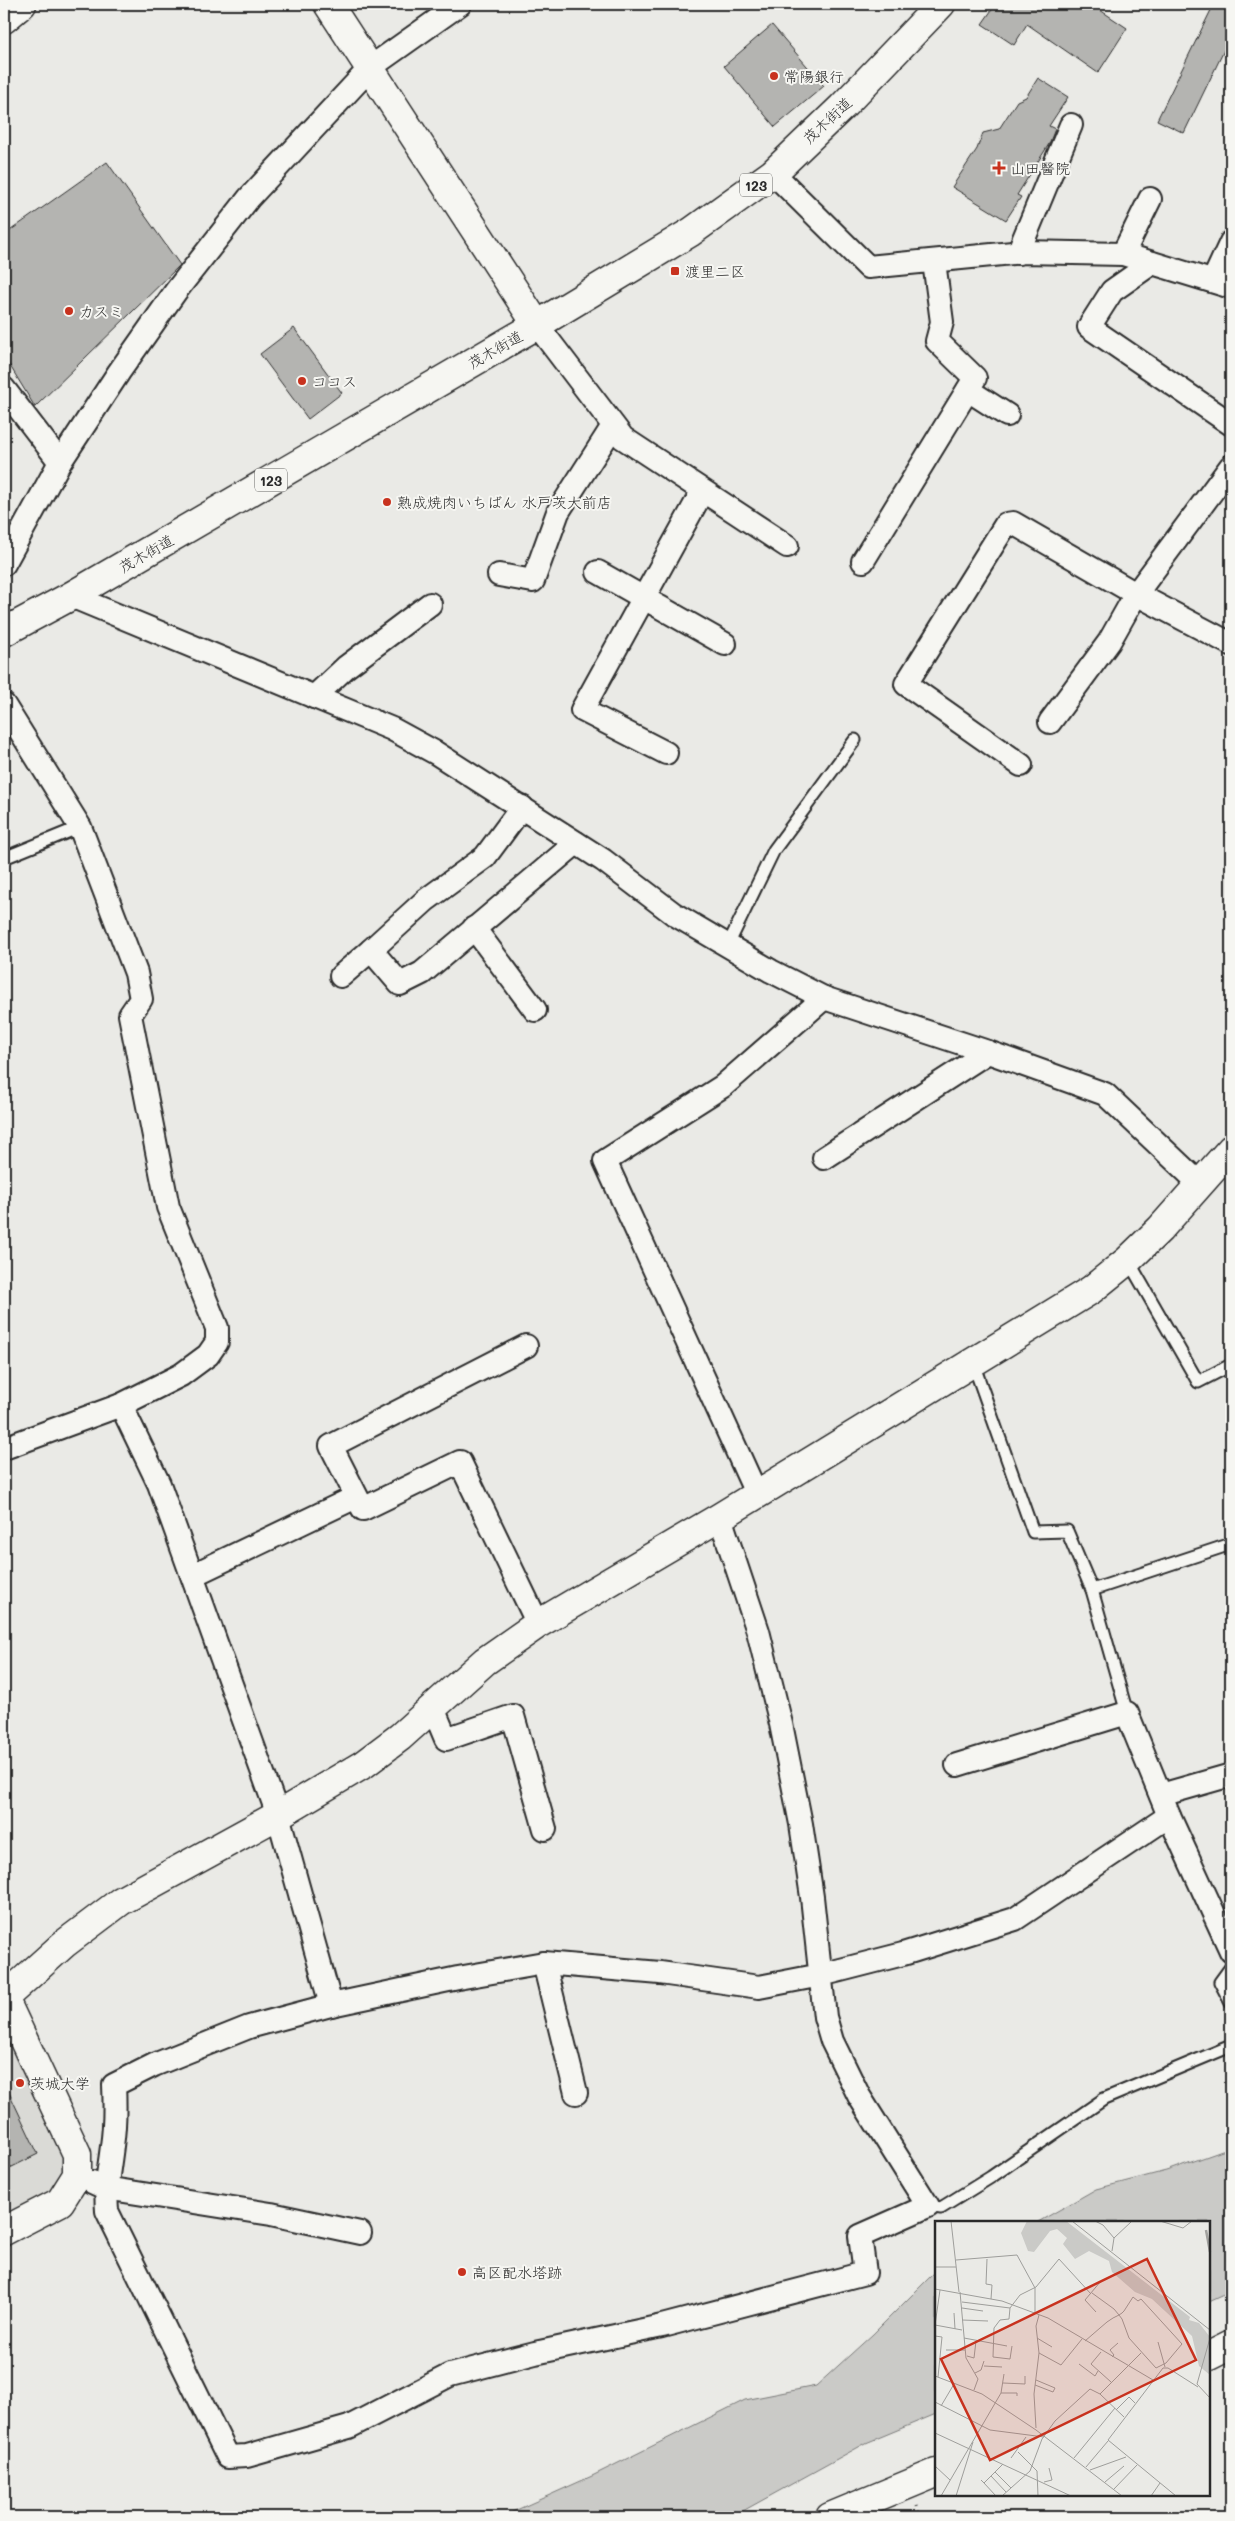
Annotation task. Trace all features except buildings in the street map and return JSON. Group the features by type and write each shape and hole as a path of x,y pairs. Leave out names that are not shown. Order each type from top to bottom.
{"main road":[{"path":"4,19 22,4"},
{"path":"328,4 537,324"},
{"name":"茂木街道","path":"4,632 71,596 691,232 773,173 842,107 935,6"},
{"path":"4,2231 60,2202 77,2175 77,2154 4,1998 64,1944 121,1901 278,1815 364,1764 433,1708 485,1661 538,1624 720,1517 756,1493 1091,1290 1128,1260 1160,1229 1231,1149"},
{"path":"1210,2356 1231,2345"},
{"path":"830,2517 935,2473"}],"street":[{"path":"4,564 60,462 119,372 176,291 248,198 371,68 460,4"},
{"path":"1018,253 1071,125"},
{"path":"773,173 868,267 1018,253 1122,254 1222,284 1231,242"},
{"path":"1122,254 1150,199"},
{"path":"862,561 975,378 937,341 942,322 934,262"},
{"path":"1152,263 1112,291 1089,326 1231,424"},
{"path":"537,324 623,438 702,492 787,546"},
{"path":"4,389 60,462"},
{"path":"968,390 1007,415"},
{"path":"499,576 533,580 558,512 613,426"},
{"path":"1050,722 1109,642 1136,594 1231,466"},
{"path":"666,753 582,710 702,492"},
{"path":"1021,765 906,684 1006,524 1013,523 1136,594 1231,644"},
{"path":"598,572 725,644"},
{"path":"71,596 392,729 436,753 603,860 674,914 727,947 824,998 988,1052 1105,1094 1199,1184"},
{"path":"314,697 346,667 430,604"},
{"path":"4,705 80,827 136,973 141,999 130,1016 168,1207 217,1328 217,1342 208,1355 181,1375 121,1405 4,1448"},
{"path":"341,976 426,900 484,857 522,807"},
{"path":"371,950 400,984 422,973 576,844"},
{"path":"474,928 535,1010"},
{"path":"756,1493 605,1161 723,1086 824,998"},
{"path":"824,1158 988,1052"},
{"path":"526,1346 331,1446 363,1510 460,1462 538,1624"},
{"path":"121,1405 159,1484 278,1815 331,2006"},
{"path":"193,1575 356,1497"},
{"path":"720,1517 758,1630 781,1724 801,1824 821,1975 825,2017 832,2041 859,2096 928,2206 860,2236 865,2273 662,2326 535,2353 450,2375 349,2426 248,2456 228,2457 107,2211 105,2188 112,2147 115,2108 114,2085 154,2065 249,2026 458,1978 544,1964 660,1974 759,1987 821,1975 903,1954 1016,1919 1169,1816"},
{"path":"433,1708 446,1739 513,1716 545,1830"},
{"path":"957,1765 1127,1713 1169,1816 1231,1951"},
{"path":"1161,1795 1231,1775"},
{"path":"544,1964 576,2093"},
{"path":"77,2175 105,2188 271,2214 360,2233"}],"lane":[{"path":"727,947 774,850 855,740"},
{"path":"4,858 80,827"},
{"path":"1128,1260 1198,1382 1231,1365"},
{"path":"973,1363 1033,1532 1067,1531 1092,1590 1127,1713"},
{"path":"1092,1590 1231,1544"},
{"path":"1231,1967 1220,1982 1231,2003"},
{"path":"928,2206 941,2208 1104,2099 1231,2046"}],"shaded area":[{"name":"茨城大学","path":"4,2017 69,2150 67,2184 4,2223"},
{"path":"1231,2145 1231,2291 1210,2301 1210,2221 1040,2221 1096,2189 1166,2171 1225,2150"},
{"path":"935,2272 935,2414 866,2443 732,2517 501,2517 592,2476 745,2400 816,2386 873,2334"}],"place":[{"name":"常陽銀行","path":"774,76"},
{"name":"山田醫院","path":"999,168"},
{"name":"渡里二区","path":"675,271"},
{"name":"カスミ","path":"69,311"},
{"name":"ココス","path":"302,381"},
{"name":"熟成焼肉いちばん 水戸茨大前店","path":"387,502"},
{"name":"茨城大学","path":"20,2083"},
{"name":"高区配水塔跡","path":"462,2272"}]}
